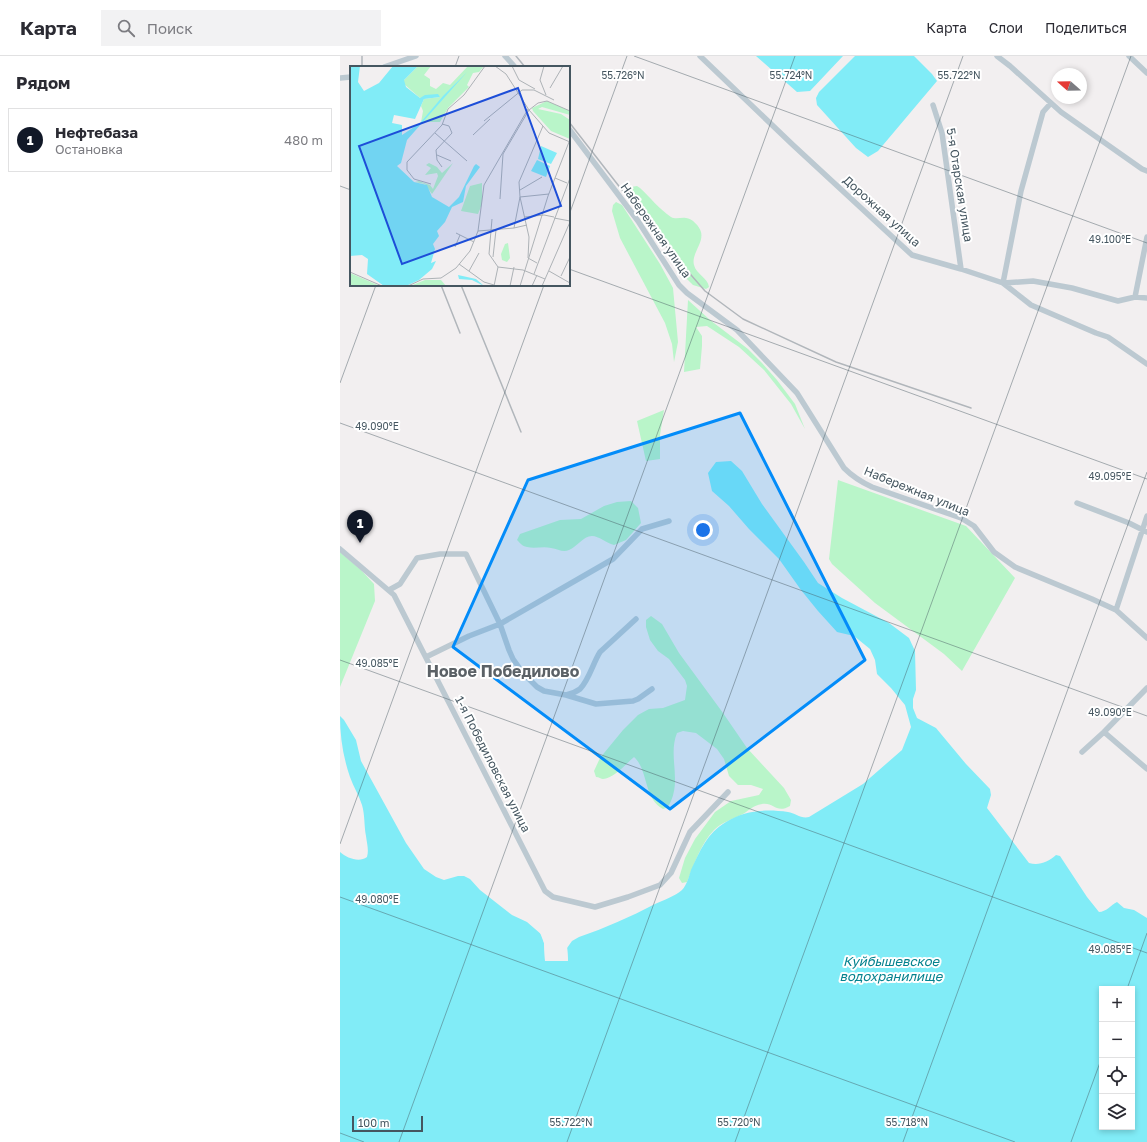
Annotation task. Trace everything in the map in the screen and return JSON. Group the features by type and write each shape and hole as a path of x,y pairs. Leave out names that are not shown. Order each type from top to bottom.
{"street":[{"path":"387,66 416,56"},
{"path":"505,56 514,66"},
{"name":"Дорожная улица","path":"700,56 793,145 912,255 1003,283 1032,304 1096,334 1108,337 1147,364"},
{"path":"997,56 1051,103 1043,112 1021,191 1003,283 1033,281 1072,288 1118,301 1135,297 1147,298"},
{"path":"1130,56 1147,73"},
{"path":"340,78 350,77"},
{"path":"1052,104 1061,112 1147,171"},
{"name":"5-я Отарская улица","path":"933,105 942,133 961,269"},
{"name":"Набережная улица","path":"570,130 638,221 679,284 687,293 737,330 797,393 844,468 853,477 872,487 961,518 974,526 994,552 1014,567 1116,610 1147,638"},
{"path":"1135,297 1147,237"},
{"path":"1077,503 1129,523 1145,531"},
{"path":"1116,610 1145,531 1147,516"},
{"path":"426,657 469,636 500,624 613,559 642,529 669,521"},
{"name":"1-я Победиловская улица","path":"340,548 394,595 545,891 553,897 595,907 660,885 671,873 690,832 728,792"},
{"path":"389,590 400,584 417,558 440,554 466,554 500,624 513,659 523,673 540,690 566,695 590,703 605,704 633,702 652,689"},
{"path":"566,695 575,692 585,684 600,652 636,619"},
{"path":"1082,752 1147,688"},
{"path":"1104,732 1147,769"}],"highlighted area":[{"path":"740,413 865,660 670,809 453,647 528,480"}],"green space":[{"path":"637,186 671,217 688,218 699,228 701,232 701,240 694,257 694,265 697,271 707,281 709,287 706,289 693,285 686,278 676,253 632,200 630,194 631,187"},
{"path":"616,202 622,205 660,264 673,288 678,342 674,362 672,344 665,323 620,238 612,211 613,205"},
{"path":"688,300 710,320 748,349 762,363 795,404 805,429 791,404 764,370 739,347 707,326 696,327 702,336 700,369 684,372"},
{"path":"664,410 660,435 660,459 646,461 637,421"},
{"path":"838,480 966,526 1015,578 962,671 944,654 875,603 832,564 829,559"},
{"path":"631,501 638,508 641,523 626,540 614,545 597,537 589,536 572,549 565,551 548,547 527,547 522,545 517,540 520,534 560,520 581,519 604,506 617,502"},
{"path":"340,552 361,570 374,584 375,601 340,687"},
{"path":"651,616 662,624 679,653 747,748 784,788 791,800 790,806 781,809 766,804 756,806 717,827 705,841 687,882 682,883 679,878 685,858 695,839 715,812 731,801 759,795 763,789 751,785 738,785 729,776 724,759 717,749 696,733 683,731 677,733 675,741 675,784 671,801 667,808 663,809 652,798 642,769 634,757 611,776 603,779 596,777 594,771 600,758 623,730 638,715 649,709 663,708 685,700 687,686 685,680 669,659 658,651 650,640 646,627 646,620"}],"water":[{"path":"756,56 843,56 810,91 797,92"},
{"path":"855,56 914,56 937,81 878,151 868,157 856,148 817,105 816,98 819,92"},
{"name":"Куйбышевское водохранилище","path":"731,461 742,471 762,504 818,583 842,598 889,623 909,638 915,651 916,690 913,699 913,708 917,718 936,728 966,764 990,789 991,795 987,808 1029,863 1040,864 1050,860 1056,855 1060,856 1087,897 1099,912 1106,910 1117,902 1124,908 1134,910 1147,918 1147,1142 340,1142 340,852 350,858 360,860 367,857 368,847 363,809 350,777 344,754 341,739 340,716 356,740 361,761 406,843 424,869 436,877 444,880 458,876 464,876 470,879 480,890 512,915 527,922 542,935 545,961 568,960 567,948 572,941 627,918 669,898 682,890 705,843 719,826 733,818 756,811 788,812 803,817 809,817 863,784 902,750 911,727 905,705 877,674 875,660 870,649 854,636 837,632 801,590 779,559 749,529 729,506 712,491 708,473 716,462"}],"pier":[{"path":"539,930 543,934 546,942 546,959 566,959 565,948 567,945 568,961 545,961 544,943"}],"railway":[{"path":"362,56 362,66"},
{"path":"516,56 524,66"},
{"path":"570,123 664,244 705,291 743,319 836,362 971,408"},
{"path":"441,286 460,333"},
{"path":"461,286 521,432"}],"place":[{"name":"Нефтебаза","path":"360,543"}],"district":[{"name":"Новое Победилово","path":"503,671"}]}
